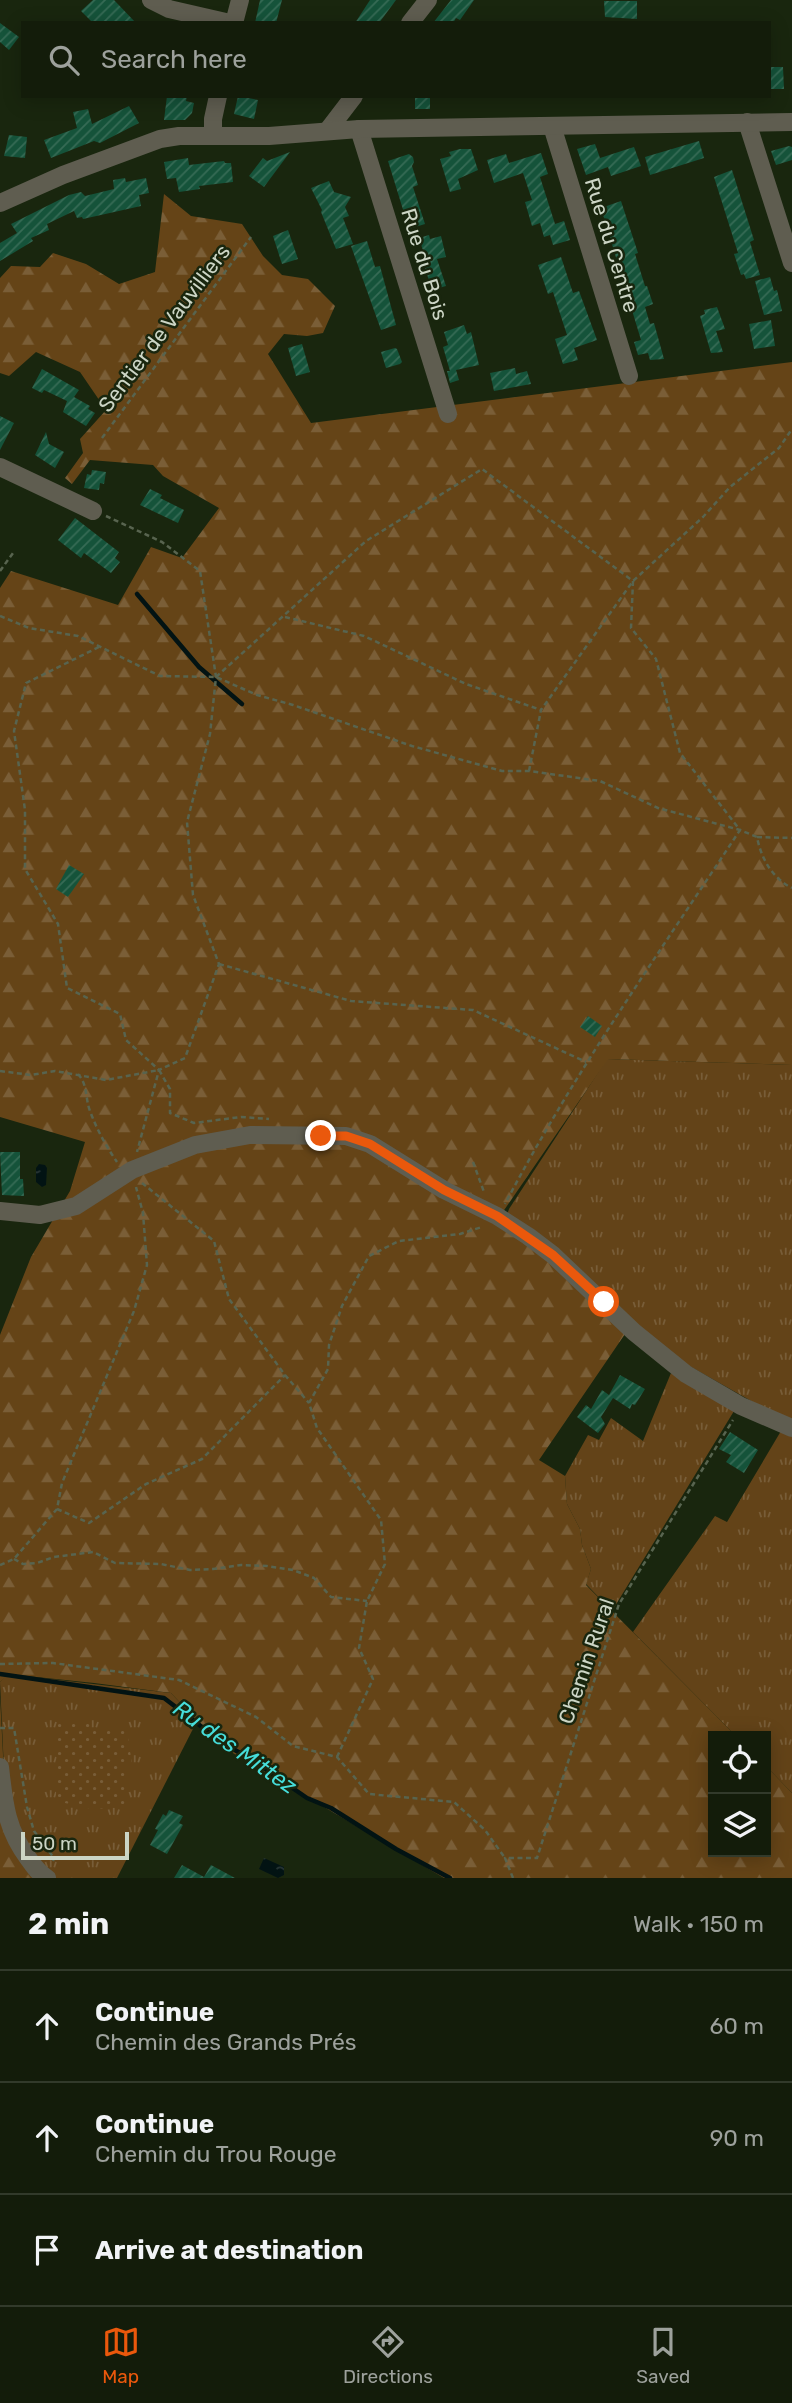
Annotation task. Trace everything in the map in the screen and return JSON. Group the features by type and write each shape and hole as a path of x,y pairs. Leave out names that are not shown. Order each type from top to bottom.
{"street":[{"path":"151,0 169,9 223,21"},
{"path":"233,21 240,0"},
{"path":"412,21 428,0"},
{"path":"213,134 218,98"},
{"path":"328,130 352,98"},
{"path":"747,122 792,263"},
{"path":"0,203 63,175 160,139 179,136 269,136 359,129 792,122"},
{"name":"Rue du Centre","path":"552,126 628,376"},
{"name":"Rue du Bois","path":"359,129 447,414"},
{"path":"0,467 93,510"},
{"path":"0,1211 40,1215 76,1206 132,1170 195,1144 250,1135 346,1136 370,1144 444,1190 495,1216 553,1255 660,1354 686,1374 741,1406 792,1428"},
{"path":"0,1767 6,1814 15,1841 39,1873 50,1873"}],"path":[{"name":"Sentier de Vauvilliers","path":"102,438 251,237"},
{"path":"529,771 541,710 632,581 703,517 730,487 779,447 792,429"},
{"path":"216,677 366,541 482,469 632,581"},
{"path":"0,1071 31,1075 55,1071 106,1080 159,1070 185,1058 219,964 193,895 187,822 210,734 216,677 200,571 162,542 93,510"},
{"path":"0,571 13,552"},
{"path":"632,581 631,628 656,659 680,753 740,830"},
{"path":"0,616 29,628 78,636 160,676 216,677 257,695 412,746 502,772 529,771 600,781 658,808 757,837 792,838"},
{"path":"283,617 364,636 466,684 541,710"},
{"path":"100,647 26,683 13,731 25,810 25,869 58,924 67,988 120,1014 127,1040 159,1070 170,1089 170,1113 194,1123 241,1116 265,1117 277,1122"},
{"path":"309,1402 328,1369 329,1345 342,1306 369,1256 399,1241 460,1234 494,1222 495,1216 586,1062 740,830"},
{"path":"757,837 760,853 769,868 782,883 792,888"},
{"path":"219,964 351,1001 473,1010 586,1062"},
{"path":"0,1565 14,1559 57,1509 62,1483 134,1311 147,1265 143,1213 132,1170 159,1070"},
{"path":"78,1074 85,1081 89,1108 101,1137 119,1165 132,1170 145,1188 214,1241 229,1300 285,1375 309,1402 317,1428 381,1520 385,1564 367,1601 359,1648 373,1679 337,1757"},
{"path":"473,1162 495,1216"},
{"path":"57,1509 89,1523 146,1484 202,1459 285,1375"},
{"name":"Chemin Rural","path":"505,1858 537,1858 619,1604 741,1406"},
{"path":"14,1559 23,1564 37,1563 54,1557 93,1552 115,1563 161,1564 190,1570 241,1564 267,1566 293,1570 314,1578 331,1597 367,1601"},
{"path":"0,1664 53,1663 179,1680 256,1717 293,1746 337,1757 369,1794 454,1802 485,1830 505,1858 513,1878"},
{"path":"0,1728 14,1728 27,1807 34,1831 54,1858 50,1873"}],"green space":[{"path":"164,194 191,216 242,224 263,256 282,275 308,279 335,306 323,333 307,336 284,334 268,354 311,423 792,362 792,1065 608,1059 498,1219 550,1259 625,1334 539,1460 565,1476 567,1504 580,1529 582,1545 591,1569 586,1585 731,1731 708,1731 708,1857 771,1857 771,1771 792,1793 792,1878 444,1878 221,1746 171,1693 8,1674 0,1682 0,1335 31,1257 70,1191 85,1142 0,1117 0,588 11,571 118,605 151,547 182,558 219,508 163,476 153,465 90,460 72,484 65,478 83,453 80,439 106,410 80,372 36,352 9,376 0,373 0,278 11,266 40,267 53,253 86,264 119,284 155,272"},
{"path":"607,1059 792,1065 792,1424 656,1347 506,1218 509,1209"},
{"path":"671,1373 734,1411 612,1611 586,1584 591,1569 582,1545 580,1529 567,1504 565,1476 588,1435 599,1440 611,1418 643,1441"},
{"path":"781,1431 792,1437 792,1793 771,1771 771,1731 731,1731 633,1632 715,1516 727,1522"},
{"path":"7,1674 171,1693 197,1721 117,1878 45,1878 6,1814 0,1682"},
{"path":"0,1696 6,1814 45,1878 0,1878"},
{"path":"90,1720 90,1729 127,1731 132,1764 126,1766 127,1807 92,1809 56,1801 57,1721"}],"water":[{"path":"39,1164 47,1168 46,1185 42,1187 36,1182 36,1168"},
{"path":"264,1858 284,1867 284,1875 278,1878 259,1869"}],"building":[{"path":"93,0 114,0 134,21 91,21 81,11"},
{"path":"260,0 282,0 277,21 255,21"},
{"path":"370,0 396,0 380,21 356,21"},
{"path":"451,0 474,0 460,20 456,18 454,21 435,21"},
{"path":"604,1 637,1 637,19 605,17"},
{"path":"0,23 19,37 9,50 0,42"},
{"path":"771,67 783,67 784,89 771,89"},
{"path":"167,98 187,98 186,101 194,103 192,113 185,120 164,120"},
{"path":"238,98 258,100 254,119 234,114"},
{"path":"415,98 430,98 430,109 415,109"},
{"path":"129,106 139,123 100,143 94,141 51,158 44,140 77,128 73,112 88,109 92,124"},
{"path":"9,135 27,137 25,158 4,156"},
{"path":"699,141 704,158 650,175 645,157"},
{"path":"595,144 600,158 634,147 641,166 611,176 608,167 586,175 577,149"},
{"path":"792,147 792,160 776,165 771,151"},
{"path":"471,149 478,170 458,179 461,189 450,192 440,159 451,156 449,152"},
{"path":"290,152 264,187 249,176 263,158 267,161"},
{"path":"541,153 548,174 540,177 555,224 564,221 570,240 553,245 550,235 544,237 540,223 532,226 525,202 532,200 523,173 494,183 487,160 506,154 509,163"},
{"path":"409,154 413,157 412,166 418,185 413,187 425,224 409,229 388,161"},
{"path":"188,158 189,165 224,161 231,163 233,182 199,186 200,189 179,192 176,178 167,179 164,162"},
{"path":"732,170 754,240 750,242 760,275 746,279 744,274 741,275 734,254 738,253 714,177"},
{"path":"125,178 126,182 146,178 149,193 139,195 141,206 83,219 77,218 74,211 47,224 49,230 31,238 33,241 0,261 0,243 17,233 11,224 69,195 81,192 85,196 114,189 113,180"},
{"path":"329,181 334,192 351,197 345,207 349,216 343,218 353,244 336,249 311,188"},
{"path":"621,201 638,253 635,254 653,304 645,307 650,324 654,323 664,359 650,360 648,353 638,355 634,342 641,340 601,208"},
{"path":"288,230 298,259 282,264 273,236"},
{"path":"429,235 430,239 441,236 446,257 437,259 446,286 432,290 419,238"},
{"path":"367,241 375,267 380,266 396,325 381,330 351,246"},
{"path":"561,257 573,293 579,291 597,340 574,348 578,360 563,364 555,339 567,335 553,292 548,294 538,265"},
{"path":"770,277 774,291 777,290 782,311 764,315 755,281"},
{"path":"717,307 725,329 716,331 723,352 711,353 700,316 705,314 704,310"},
{"path":"771,320 775,346 754,349 749,324"},
{"path":"464,325 467,334 471,332 479,365 456,370 459,380 450,383 447,371 450,371 443,347 448,345 444,332"},
{"path":"302,344 310,372 296,376 288,348"},
{"path":"395,348 402,362 386,368 381,352"},
{"path":"515,368 516,374 527,371 531,384 494,391 490,373"},
{"path":"42,369 79,390 74,397 90,406 88,409 95,413 86,426 63,412 67,401 44,390 42,393 32,388"},
{"path":"0,416 14,423 0,450"},
{"path":"46,432 49,444 64,452 55,468 35,455"},
{"path":"92,470 106,472 104,484 100,483 99,490 84,488 87,474 91,475"},
{"path":"150,489 162,495 160,498 184,510 178,523 140,505"},
{"path":"75,518 119,552 115,558 120,562 111,573 84,553 81,558 58,540"},
{"path":"69,865 84,874 68,897 56,889"},
{"path":"588,1016 602,1026 595,1037 580,1027"},
{"path":"0,1152 20,1152 20,1179 23,1179 24,1196 2,1195"},
{"path":"620,1375 645,1389 630,1409 613,1398 601,1417 605,1424 598,1433 577,1417 586,1405 591,1409 602,1390 609,1395"},
{"path":"730,1432 758,1450 744,1473 726,1462 731,1455 719,1449"},
{"path":"169,1810 183,1816 179,1823 183,1825 167,1854 150,1845 163,1814 166,1816"},
{"path":"182,1865 204,1877 211,1865 235,1878 174,1878"}],"waterway":[{"path":"137,594 199,667 242,704"},
{"name":"Ru des Mittez","path":"0,1674 164,1698 223,1743 307,1798 331,1808 396,1849 450,1878"}],"route":[{"path":"321,1136 346,1136 370,1144 444,1190 497,1216 553,1255 604,1302"}]}
